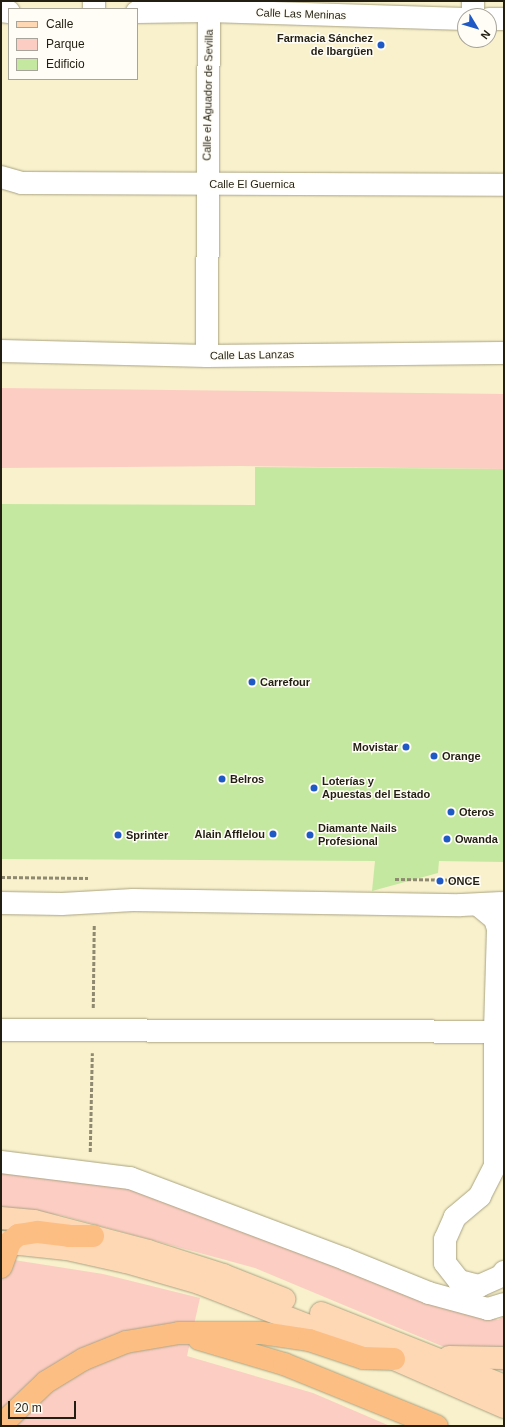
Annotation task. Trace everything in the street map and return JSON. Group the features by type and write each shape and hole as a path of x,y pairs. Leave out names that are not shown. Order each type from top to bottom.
{"highway":[{"path":"1,1267 6,1242 18,1235 38,1232 68,1236 93,1236"},
{"path":"179,1333 284,1364 438,1426"},
{"path":"1,1426 46,1382 84,1359 126,1342 179,1333 262,1333 309,1340 363,1358 394,1359"}],"main road":[{"path":"1,1218 34,1221 93,1236 223,1275 504,1386"},
{"path":"6,1242 66,1249 118,1261 199,1283 394,1359 504,1407"},
{"path":"428,1355 504,1358"}],"street":[{"name":"Calle Las Meninas","path":"138,12 209,6 457,19"},
{"name":"Calle el Aguador de Sevilla","path":"207,356 206,184 209,6"},
{"name":"Calle El Guernica","path":"1,177 22,183 504,185"},
{"name":"Calle Las Lanzas","path":"1,351 207,356 504,353"},
{"path":"1,903 62,904 133,900 478,905 504,904"},
{"path":"478,905 495,919 498,929 495,1032 495,1166 480,1196 455,1217 444,1239 445,1263 459,1281 479,1286 501,1276 504,1272"},
{"path":"1,1030 495,1032"},
{"path":"1,1162 130,1178 345,1259 429,1293 488,1309 504,1304"}],"green space":[{"path":"1,388 504,394 504,469 240,466 1,468"},
{"path":"1,1170 135,1188 366,1274 498,1320 504,1316 504,1372 255,1268 60,1215 1,1210"},
{"path":"1,1258 103,1274 200,1298 187,1356 313,1393 390,1426 1,1426"}],"building":[{"name":"Carrefour","path":"255,467 504,469 504,862 439,861 438,873 372,891 375,861 1,859 1,504 255,505"}],"place":[{"name":"Farmacia Sánchez de Ibargüen","path":"381,45"},
{"name":"Carrefour","path":"252,682"},
{"name":"Movistar","path":"406,747"},
{"name":"Orange","path":"434,756"},
{"name":"Belros","path":"222,779"},
{"name":"Loterías y Apuestas del Estado","path":"314,788"},
{"name":"Oteros","path":"451,812"},
{"name":"Alain Afflelou","path":"273,834"},
{"name":"Sprinter","path":"118,835"},
{"name":"Diamante Nails Profesional","path":"310,835"},
{"name":"Owanda","path":"447,839"},
{"name":"ONCE","path":"440,881"}]}
